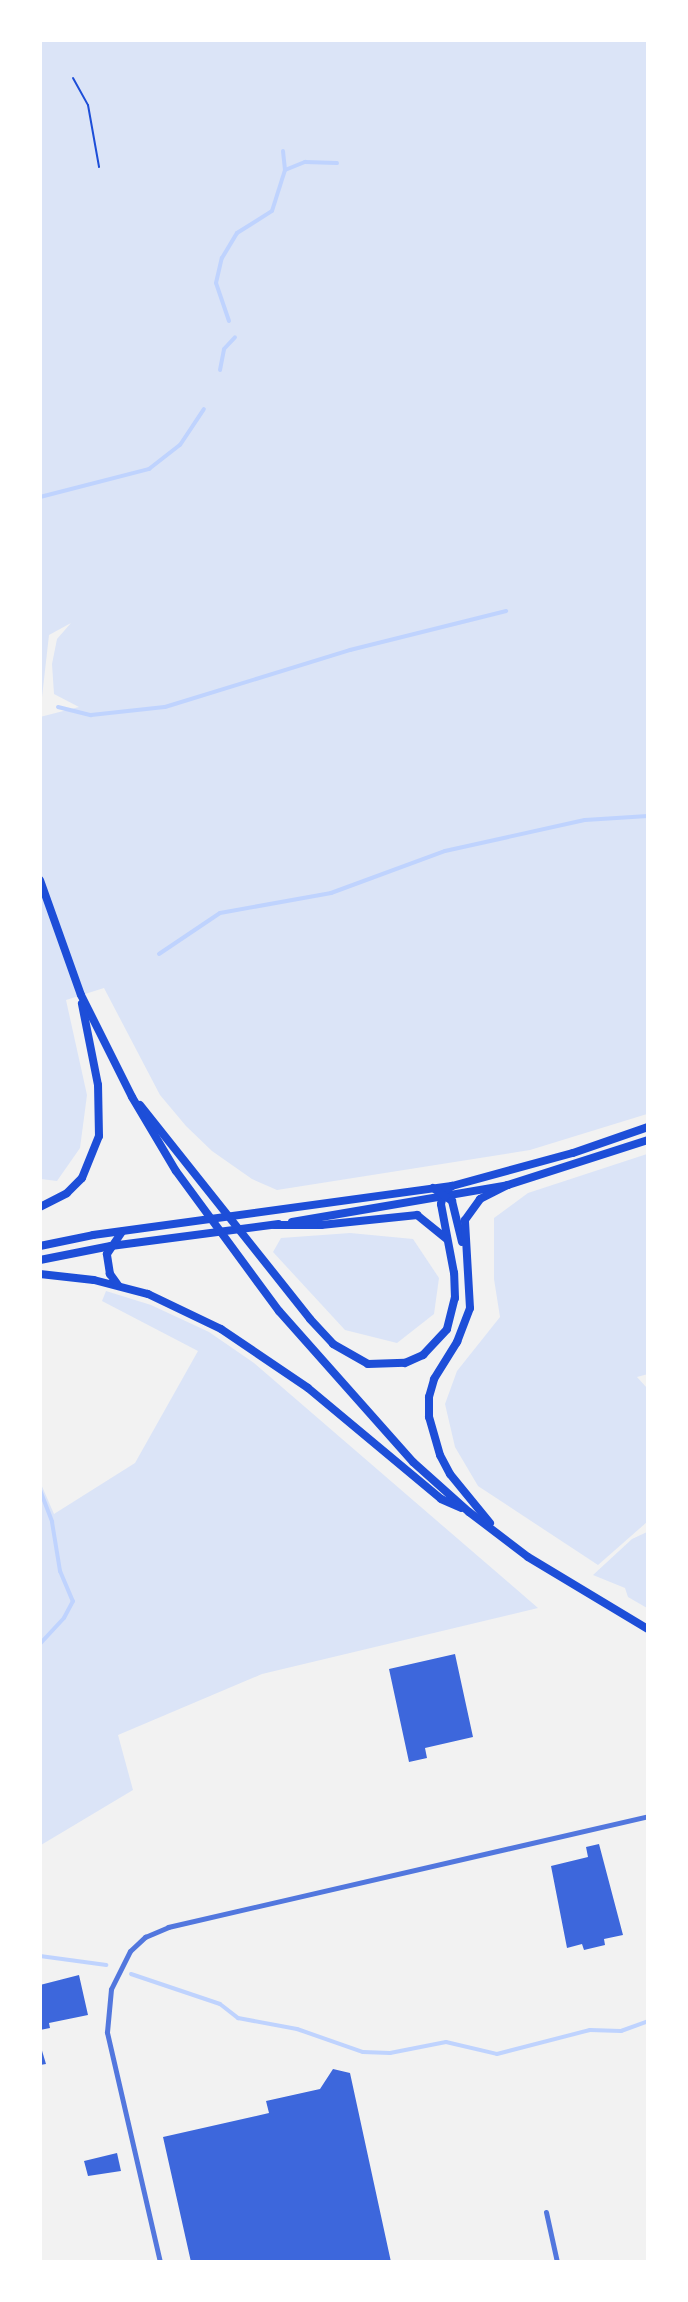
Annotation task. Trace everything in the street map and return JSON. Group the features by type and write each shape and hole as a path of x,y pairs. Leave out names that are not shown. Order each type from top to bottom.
{"main road":[{"path":"40,880 81,995 132,1097 176,1171 242,1264 354,1399 413,1462 503,1538 588,1596 648,1629"},
{"path":"40,1208 67,1193 82,1178 99,1136 98,1085 81,995"},
{"path":"132,1097 189,1162 261,1257 333,1344 351,1357 385,1366 423,1355 447,1329 455,1298 447,1239 445,1195 452,1186"},
{"path":"40,1246 122,1232 452,1186 573,1153 648,1127"},
{"path":"503,1538 450,1474 429,1417 434,1379 467,1323 471,1290 465,1220 470,1209 480,1198 508,1185 648,1140"},
{"path":"40,1260 111,1246 274,1225 508,1185"},
{"path":"433,1188 445,1195 466,1250"},
{"path":"274,1225 321,1225 417,1215 447,1239"},
{"path":"118,1285 107,1263 111,1246 122,1232"},
{"path":"40,1274 118,1285 183,1309 259,1351 353,1423 441,1499 470,1512"}],"street":[{"path":"160,2262 107,2032 111,1989 130,1950 145,1937 168,1927 648,1816"},
{"path":"546,2212 557,2262"}],"path":[{"path":"73,78 88,105 99,167"}],"shaded area":[{"path":"41,41 647,41 647,1114 530,1150 277,1190 252,1179 212,1151 186,1126 160,1095 104,988 66,1000 87,1095 80,1148 57,1181 41,1179 40,717 79,707 54,694 52,664 57,639 71,623 49,635 41,706"},
{"path":"647,1154 648,1374 637,1377 647,1388 647,1522 598,1565 478,1486 455,1447 445,1404 457,1371 500,1317 494,1279 494,1218 528,1193"},
{"path":"350,1233 413,1239 439,1278 434,1314 397,1343 345,1330 273,1252 281,1238"},
{"path":"106,1291 151,1305 209,1332 254,1363 538,1608 262,1674 118,1735 133,1790 41,1845 41,1484 54,1514 135,1463 198,1351 102,1301"},
{"path":"647,1532 647,1608 628,1597 625,1588 593,1575 632,1539"}],"building":[{"path":"455,1654 473,1737 425,1748 427,1758 409,1762 389,1669"},
{"path":"599,1844 623,1935 604,1939 605,1945 584,1950 582,1944 567,1948 551,1866 588,1857 586,1847"},
{"path":"79,1975 88,2015 49,2023 50,2028 40,2030 40,1985"},
{"path":"40,2044 46,2064 40,2065"},
{"path":"333,2069 350,2073 391,2262 191,2262 163,2137 269,2113 266,2101 320,2089"},
{"path":"117,2153 121,2171 88,2176 84,2161"}],"waterway":[{"path":"229,321 216,283 222,258 237,233 272,211 285,170 283,151"},
{"path":"285,170 305,162 337,163"},
{"path":"220,370 224,349 235,337"},
{"path":"40,497 149,469 180,445 204,409"},
{"path":"58,707 91,715 165,707 350,650 506,611"},
{"path":"159,954 220,913 331,893 445,851 585,820 648,816"},
{"path":"40,1490 52,1522 60,1571 73,1601 64,1618 40,1644"},
{"path":"40,1956 106,1965"},
{"path":"131,1974 220,2004 238,2018 297,2029 363,2052 390,2053 446,2042 497,2054 590,2030 621,2031 648,2021"}]}
